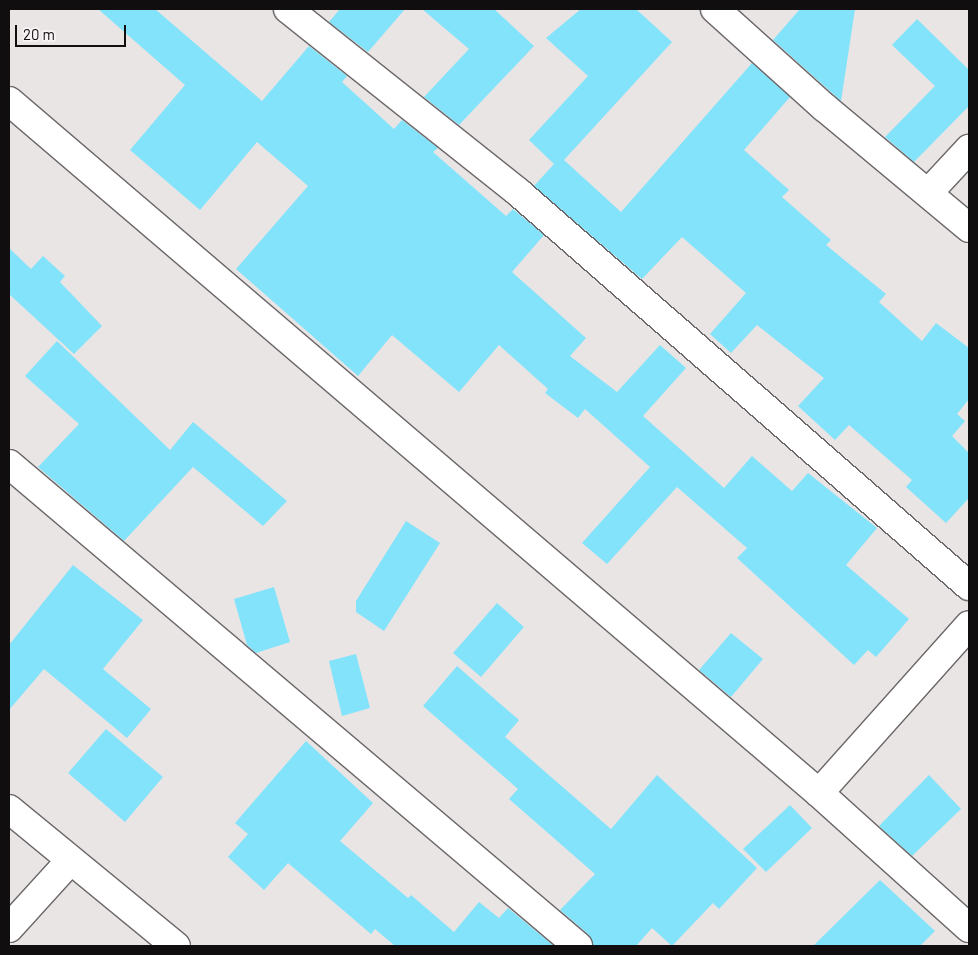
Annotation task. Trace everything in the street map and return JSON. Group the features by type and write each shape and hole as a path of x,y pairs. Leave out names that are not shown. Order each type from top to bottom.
{"street":[{"path":"288,9 518,192 969,586"},
{"path":"715,9 824,107 929,192 969,228"},
{"path":"9,101 819,793 969,928"},
{"path":"929,192 969,149"},
{"path":"9,464 578,946"},
{"path":"819,793 969,625"},
{"path":"9,810 176,946"},
{"path":"9,928 70,861"}],"building":[{"path":"98,9 155,9 262,101 309,46 347,76 342,82 394,129 402,120 438,148 433,152 506,216 513,209 544,235 512,272 586,338 570,356 617,392 660,345 686,368 643,416 724,488 752,456 792,491 808,473 877,528 846,565 909,619 876,657 868,650 854,665 737,558 747,548 677,487 607,564 582,543 650,467 585,409 578,418 545,393 548,389 499,345 459,392 392,335 358,376 236,269 308,186 257,142 200,210 130,150 185,85"},
{"path":"340,9 405,9 368,52 329,22"},
{"path":"422,9 494,9 534,46 459,125 424,97 469,49"},
{"path":"581,9 636,9 672,42 564,160 621,212 752,63 790,97 744,150 789,190 782,197 831,240 826,245 886,294 879,302 922,341 936,323 969,348 969,399 957,414 965,421 952,436 969,453 969,498 946,523 906,487 912,480 849,425 835,440 798,406 824,378 757,325 731,353 710,334 746,293 682,237 642,279 534,186 554,164 529,140 588,76 546,38"},
{"path":"800,9 855,9 841,101 773,40"},
{"path":"917,19 969,70 969,106 914,162 885,137 935,86 892,45"},
{"path":"9,248 31,269 43,256 65,276 60,282 102,326 74,354 9,294"},
{"path":"57,341 170,450 193,422 287,501 263,526 193,467 124,541 38,467 79,424 25,376"},
{"path":"406,521 440,543 384,631 356,612 356,601"},
{"path":"73,565 143,620 103,669 151,709 127,738 44,669 9,710 9,645"},
{"path":"274,587 290,642 256,653 247,645 234,599"},
{"path":"497,603 524,627 481,677 453,653"},
{"path":"731,633 763,659 731,697 699,670"},
{"path":"356,654 370,708 342,716 329,661"},
{"path":"457,666 519,720 505,737 611,829 657,775 757,868 719,909 713,903 672,946 652,928 636,946 593,946 588,934 560,910 595,874 509,799 518,789 423,706"},
{"path":"106,729 163,777 125,822 68,773"},
{"path":"306,741 373,803 340,841 408,898 411,895 454,932 479,902 499,918 508,908 554,946 395,946 375,929 371,934 288,863 264,890 228,857 248,834 235,823"},
{"path":"929,775 961,809 912,856 879,826"},
{"path":"790,805 812,828 766,872 743,849"},
{"path":"880,880 935,931 920,946 813,946"}]}
